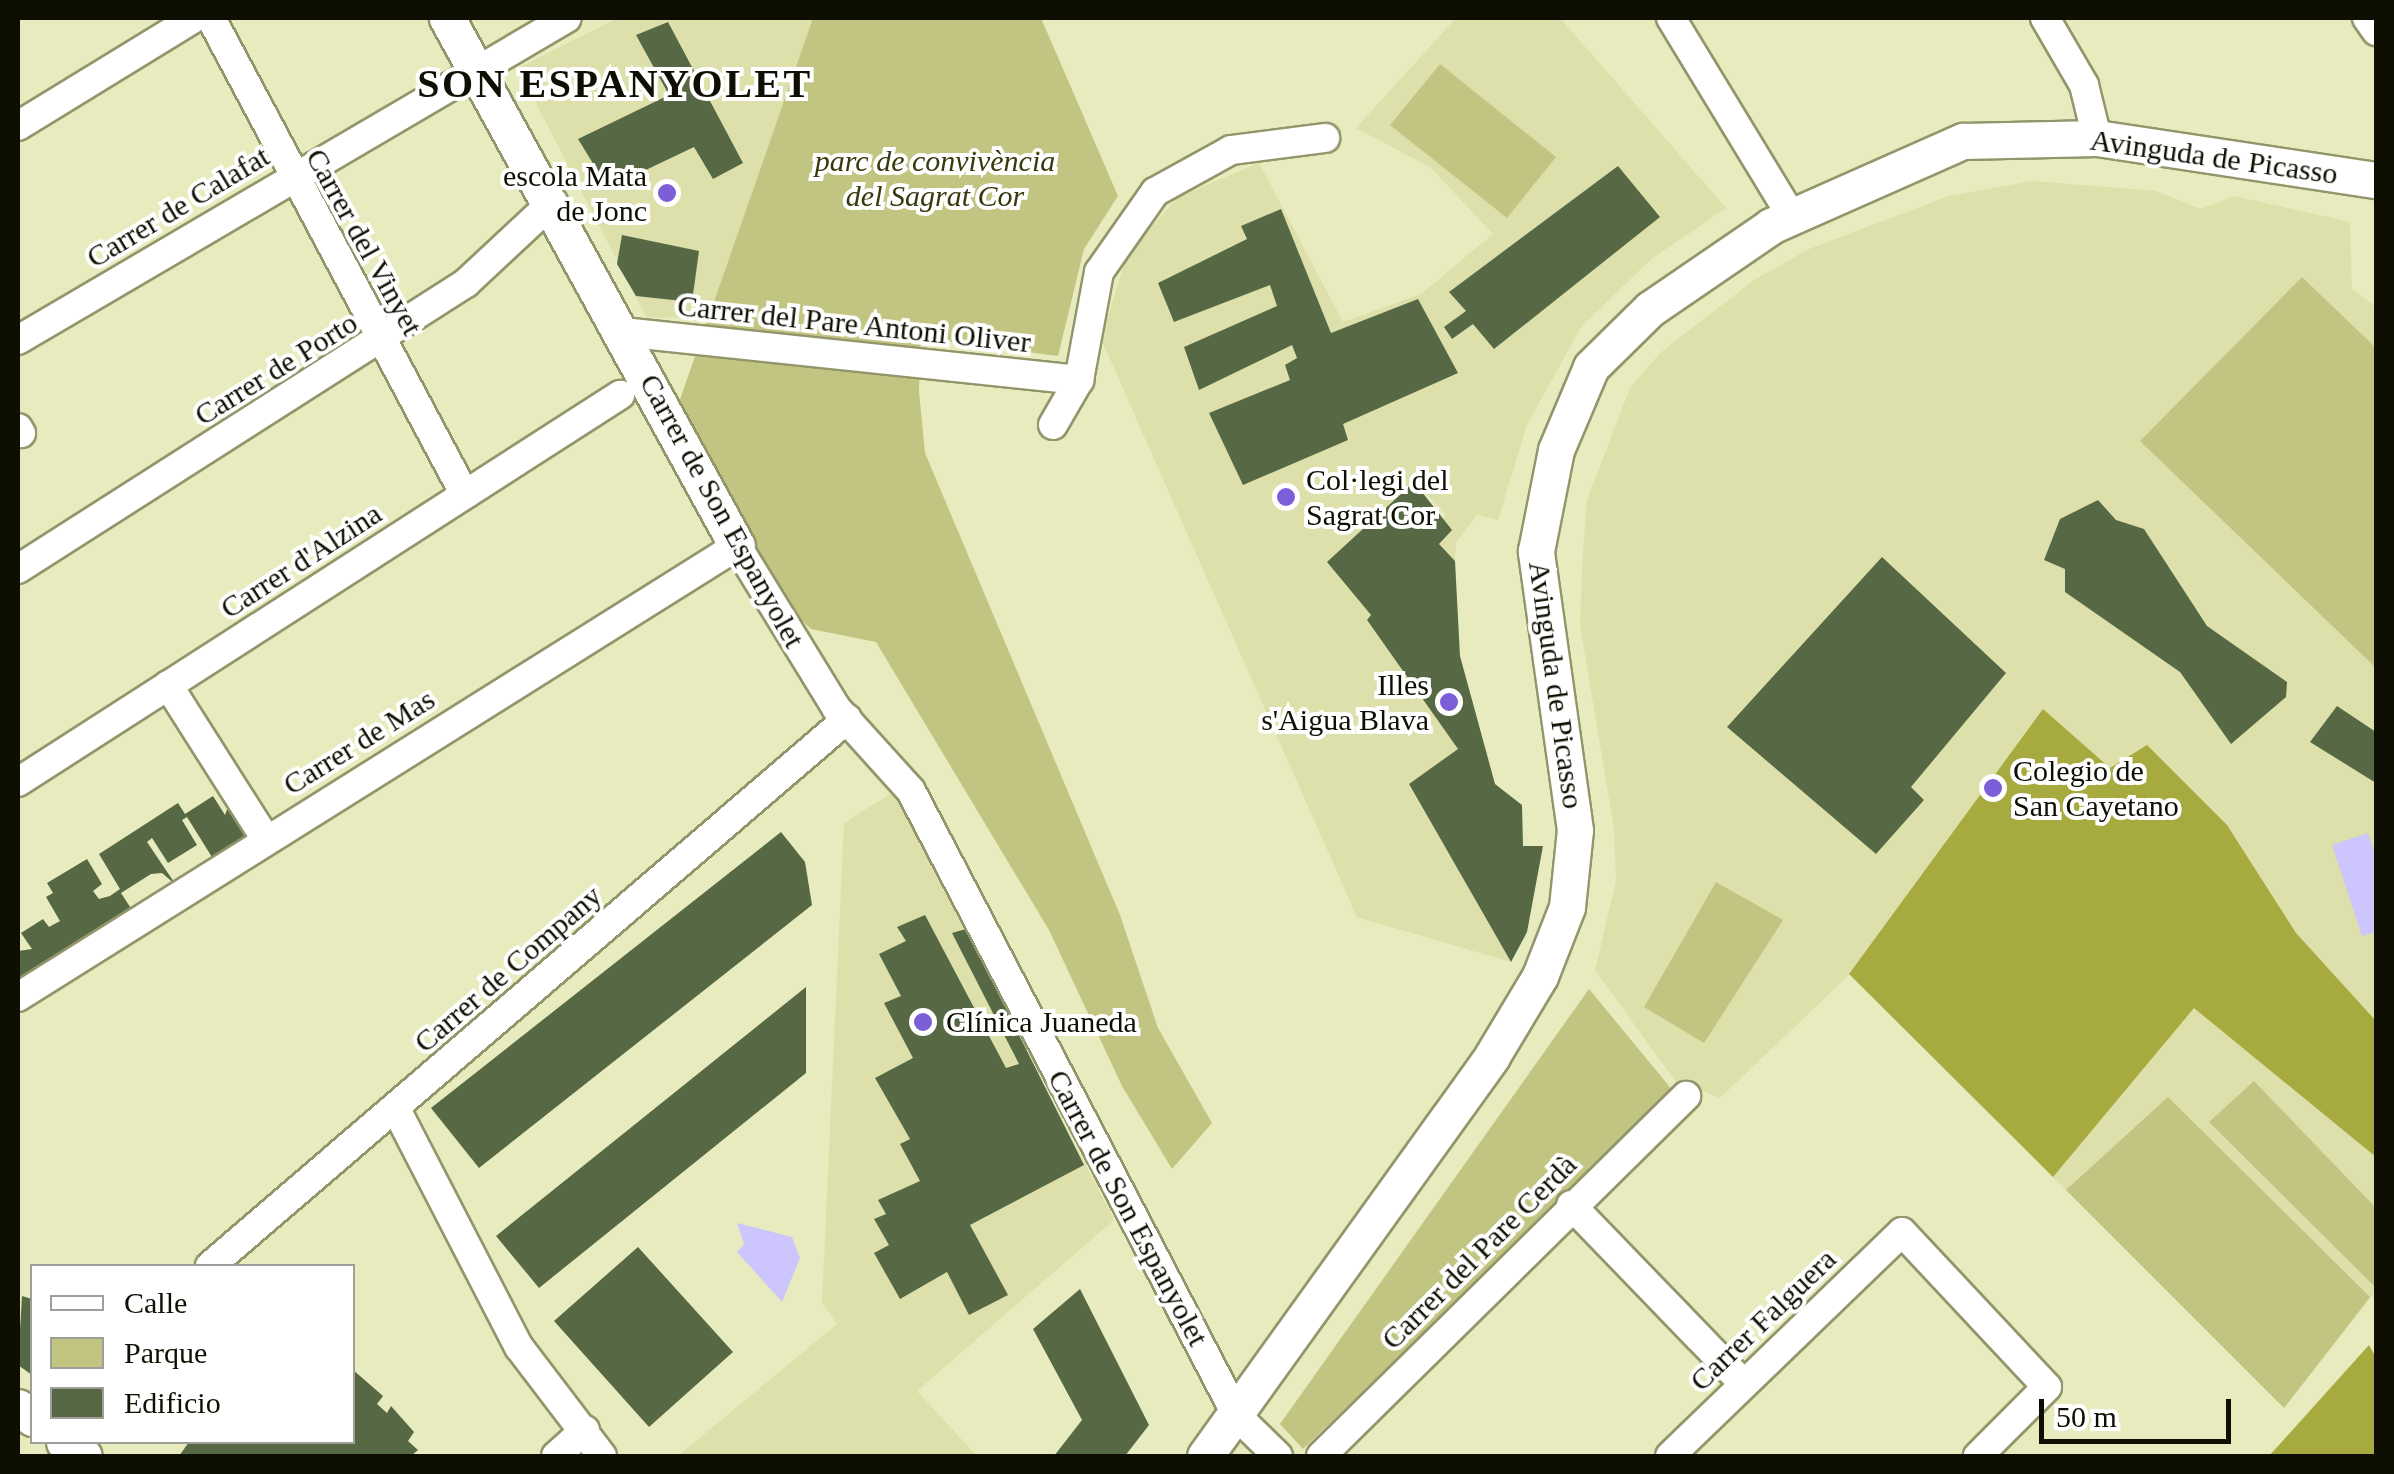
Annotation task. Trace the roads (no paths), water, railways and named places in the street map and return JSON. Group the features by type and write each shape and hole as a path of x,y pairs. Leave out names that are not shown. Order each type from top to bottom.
{"street":[{"path":"18,126 194,18"},
{"name":"Carrer del Vinyet","path":"210,18 291,178 466,494"},
{"name":"Carrer de Son Espanyolet","path":"448,18 553,202 753,581 847,718 911,792 1236,1416 1278,1456"},
{"name":"Carrer de Calafat","path":"18,340 475,66 567,18"},
{"path":"1671,18 1792,216"},
{"path":"2044,18 2084,86 2098,138"},
{"path":"2367,18 2376,31"},
{"path":"1053,425 1080,380 1099,272 1155,192 1231,150 1325,138"},
{"name":"Avinguda de Picasso","path":"1206,1456 1492,1056 1540,976 1566,907 1576,830 1536,551 1556,450 1591,366 1650,309 1792,216 1964,141 2098,138 2376,180"},
{"name":"Carrer de Porto","path":"18,569 382,341 466,283 553,202"},
{"name":"Carrer del Pare Antoni Oliver","path":"622,332 1080,380"},
{"name":"Carrer d'Alzina","path":"18,782 620,395"},
{"name":"Carrer de Mas","path":"18,997 265,838 737,546"},
{"path":"168,685 265,838"},
{"name":"Carrer de Company","path":"212,1264 847,718"},
{"name":"Carrer del Pare Cerdà","path":"1322,1456 1571,1205 1686,1096"},
{"path":"396,1109 519,1347 602,1456"},
{"path":"1571,1205 1743,1382"},
{"name":"Carrer Falguera","path":"1670,1456 1902,1232 2047,1387 1978,1456"},
{"path":"556,1456 585,1430"}],"place":[{"name":"escola Mata de Jonc","path":"667,193"},
{"name":"Col·legi del Sagrat Cor","path":"1286,497"},
{"name":"Illes s'Aigua Blava","path":"1449,702"},
{"name":"Colegio de San Cayetano","path":"1993,788"},
{"name":"Clínica Juaneda","path":"923,1022"}],"district":[{"name":"SON ESPANYOLET","path":"615,84"}],"park label":[{"name":"parc de convivència del Sagrat Cor","path":"935,178"}]}
